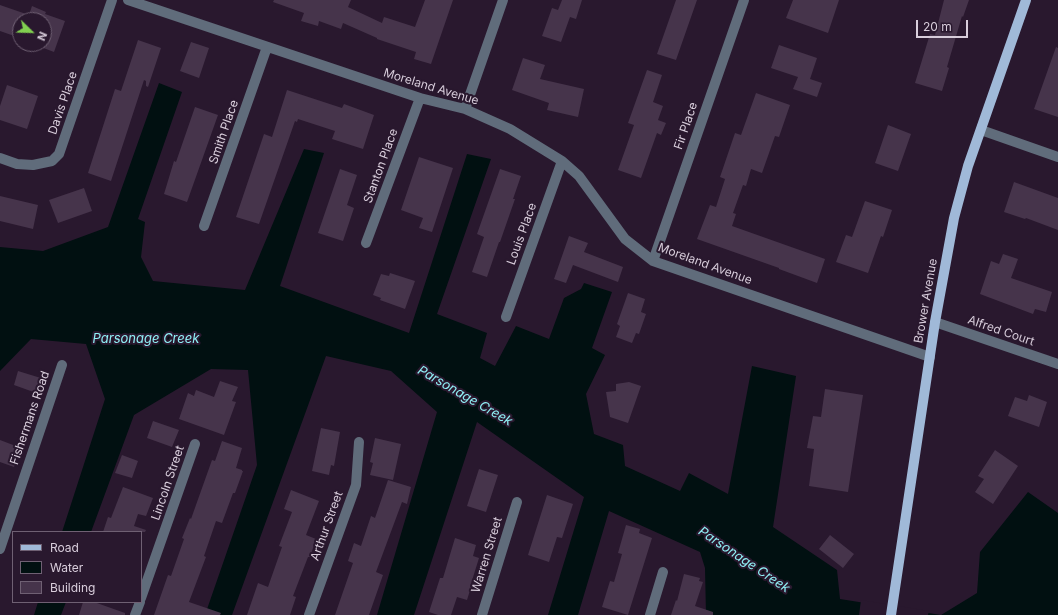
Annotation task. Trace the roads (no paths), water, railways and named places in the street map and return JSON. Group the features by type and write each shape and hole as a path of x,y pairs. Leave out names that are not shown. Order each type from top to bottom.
{"main road":[{"name":"Brower Avenue","path":"892,615 935,322 954,218 968,166 1026,0"}],"street":[{"name":"Davis Place","path":"0,158 17,164 33,165 52,161 60,154 112,0"},
{"name":"Moreland Avenue","path":"128,0 420,98 465,109 510,129 562,160 579,176 625,239 653,260 930,357"},
{"path":"465,109 503,0"},
{"name":"Fir Place","path":"653,260 744,0"},
{"name":"Smith Place","path":"204,226 267,47"},
{"name":"Stanton Place","path":"366,243 420,98"},
{"path":"981,130 1058,157"},
{"name":"Louis Place","path":"506,317 562,160"},
{"name":"Alfred Court","path":"935,322 1058,364"},
{"name":"Fishermans Road","path":"0,548 62,365"},
{"name":"Arthur Street","path":"308,615 356,485 358,442"},
{"name":"Lincoln Street","path":"142,595 195,444"},
{"name":"Warren Street","path":"482,615 517,502"},
{"path":"650,615 663,572"},
{"path":"135,615 140,603"}],"water":[{"name":"Parsonage Creek","path":"159,83 182,92 138,219 145,222 141,257 153,281 245,290 304,149 324,153 280,286 409,333 467,154 491,159 437,314 487,333 480,358 495,366 516,326 549,339 564,298 581,289 584,283 612,292 592,348 605,355 586,394 594,434 623,445 625,466 680,491 689,473 728,494 752,366 796,376 773,527 837,570 840,599 941,615 706,615 705,568 700,552 609,511 578,615 548,615 584,497 477,422 414,615 377,615 437,412 391,371 326,356 232,615 205,615 257,465 248,370 211,369 134,415 91,531 62,531 105,399 86,344 31,339 0,371 0,247 43,251 108,227"},
{"path":"1028,492 1058,513 1058,615 941,615 977,593 980,552"},
{"path":"38,603 66,603 61,615 34,615"}]}
